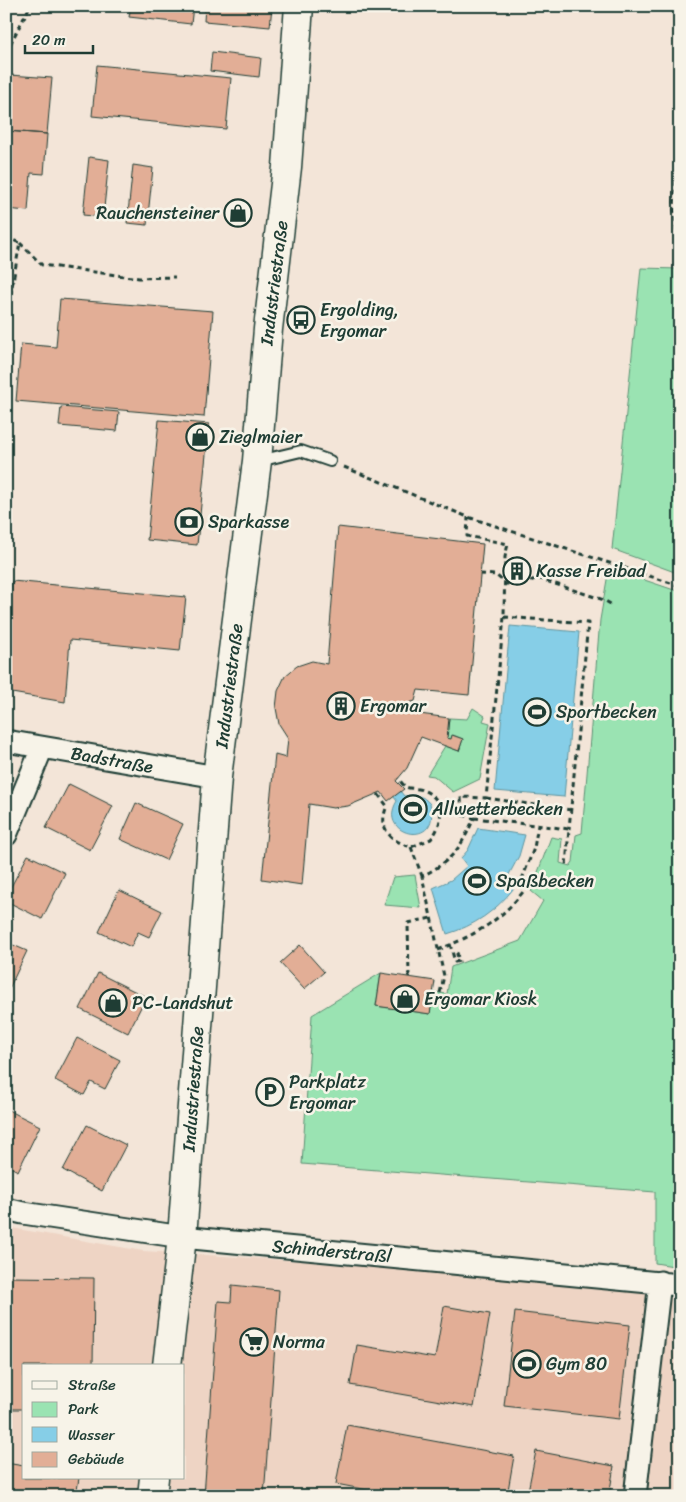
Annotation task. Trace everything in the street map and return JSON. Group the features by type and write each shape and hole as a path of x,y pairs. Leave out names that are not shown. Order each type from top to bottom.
{"street":[{"name":"Industriestraße","path":"167,1364 182,1237 217,778 257,462 268,329 287,167 300,6"},
{"name":"Badstraße","path":"6,741 217,778"},
{"path":"6,835 42,748"},
{"name":"Schinderstraßl","path":"6,1209 182,1237 670,1283 635,1496"},
{"path":"152,1496 154,1480"}],"lane":[{"path":"257,462 301,451 330,461"}],"path":[{"path":"6,52 30,6"},
{"path":"680,82 674,210 680,254"},
{"path":"6,237 20,243 42,266 139,278 175,277"},
{"path":"6,319 20,243"},
{"path":"330,461 468,516 680,586"},
{"path":"468,516 467,536 508,544 505,557 504,617 486,798"},
{"path":"480,574 496,575 506,584 524,584 537,578 604,600 612,605"},
{"path":"504,617 588,623 566,866"},
{"path":"378,794 387,806 383,822 386,833 399,844 411,847 424,844 436,833 440,822 440,806 434,797 424,790 407,788 398,778"},
{"path":"569,829 462,815 461,797 486,798 571,810"},
{"path":"440,806 462,809"},
{"path":"422,876 441,866 454,855 464,841 474,818"},
{"path":"438,950 479,932 511,907 523,892 521,882 534,848 538,825"},
{"path":"411,847 422,876 444,976 440,993"},
{"path":"409,977 408,923 431,918"},
{"path":"450,944 455,962 459,960 457,954 459,953"}],"shaded area":[{"path":"6,1227 143,1251 644,1283 680,1288 680,1496 6,1496"}],"green space":[{"path":"641,268 680,269 680,574 612,549"},
{"path":"609,568 680,592 680,1267 655,1263 655,1192 302,1164 312,1015 381,973 376,1006 430,1014 433,992 447,994 451,967 520,941 543,901 531,891 551,837 562,839 560,863 570,866 573,862 576,835 582,833 600,620"},
{"path":"473,708 485,716 483,721 490,723 480,779 453,792 434,776 427,775 445,746 459,751 463,739 453,735 451,739 447,738 449,718 467,719"},
{"path":"415,875 421,908 384,905 393,877"}],"water":[{"name":"Sportbecken","path":"510,626 579,632 564,797 495,791"},
{"name":"Allwetterbecken","path":"393,782 404,796 418,796 430,804 431,819 427,828 419,833 401,830 395,823 393,813 397,801 386,787"},
{"name":"Spaßbecken","path":"478,828 525,835 519,856 505,882 514,888 500,904 484,917 466,927 447,934 433,888 451,880 467,866 461,858 468,850"}],"building":[{"path":"131,6 193,6 191,24 129,17"},
{"path":"205,6 272,6 270,27 204,21"},
{"path":"212,52 261,58 259,77 210,71"},
{"path":"97,65 231,78 226,129 92,116"},
{"path":"10,75 52,78 47,134 6,131"},
{"path":"6,131 47,134 44,174 31,173 28,211 6,209"},
{"path":"89,157 109,160 103,217 83,215"},
{"path":"133,165 153,168 147,225 127,223"},
{"path":"60,299 213,311 204,417 16,401 21,344 56,347"},
{"path":"61,407 119,412 117,431 59,426"},
{"path":"159,420 209,424 197,545 147,540"},
{"name":"Ergomar","path":"338,527 483,544 469,695 418,690 415,701 406,704 405,712 449,718 447,738 451,739 452,735 463,739 459,751 421,737 407,768 396,781 404,789 388,801 381,792 348,806 333,808 309,804 302,885 262,879 275,755 286,758 288,738 279,724 276,708 278,691 285,676 297,666 312,661 327,664"},
{"name":"Kasse Freibad","path":"509,561 527,563 525,580 507,579"},
{"name":"Kasse Freibad","path":"509,561 527,563 525,580 507,579"},
{"path":"12,581 186,597 180,651 70,640 65,702 6,692 6,650"},
{"path":"69,784 113,806 90,850 46,828"},
{"path":"136,803 183,824 166,860 120,839"},
{"path":"28,855 65,873 42,919 6,901 6,896"},
{"path":"119,890 162,911 149,937 138,932 131,947 99,932"},
{"path":"6,942 27,951 7,993 6,993"},
{"path":"300,945 324,972 304,989 280,963"},
{"name":"PC-Landshut","path":"98,973 146,997 128,1033 80,1009"},
{"name":"Ergomar Kiosk","path":"381,973 435,981 430,1014 376,1006"},
{"path":"77,1038 120,1060 105,1089 91,1082 84,1095 55,1080"},
{"path":"6,1109 40,1126 18,1171 6,1165"},
{"path":"87,1125 126,1145 102,1191 63,1170"},
{"path":"6,1277 94,1278 93,1364 22,1364 22,1409 6,1409"},
{"path":"232,1285 279,1290 264,1496 204,1496 218,1301 231,1302"},
{"path":"444,1306 490,1314 474,1407 350,1385 357,1345 435,1358"},
{"path":"515,1312 630,1325 619,1419 504,1406"},
{"path":"347,1425 514,1456 507,1496 399,1496 336,1484"},
{"path":"536,1451 614,1466 609,1496 527,1496"},
{"path":"6,1463 22,1466 22,1480 79,1480 76,1496 6,1496"}],"place":[{"name":"Rauchensteiner","path":"238,213"},
{"name":"Ergolding, Ergomar","path":"301,320"},
{"name":"Zieglmaier","path":"200,437"},
{"name":"Sparkasse","path":"189,522"},
{"name":"Kasse Freibad","path":"517,571"},
{"name":"Ergomar","path":"341,706"},
{"name":"Sportbecken","path":"537,712"},
{"name":"Allwetterbecken","path":"413,809"},
{"name":"Spaßbecken","path":"477,881"},
{"name":"Ergomar Kiosk","path":"405,999"},
{"name":"PC-Landshut","path":"113,1003"},
{"name":"Parkplatz Ergomar","path":"270,1092"},
{"name":"Norma","path":"254,1342"},
{"name":"Gym 80","path":"527,1364"}]}
